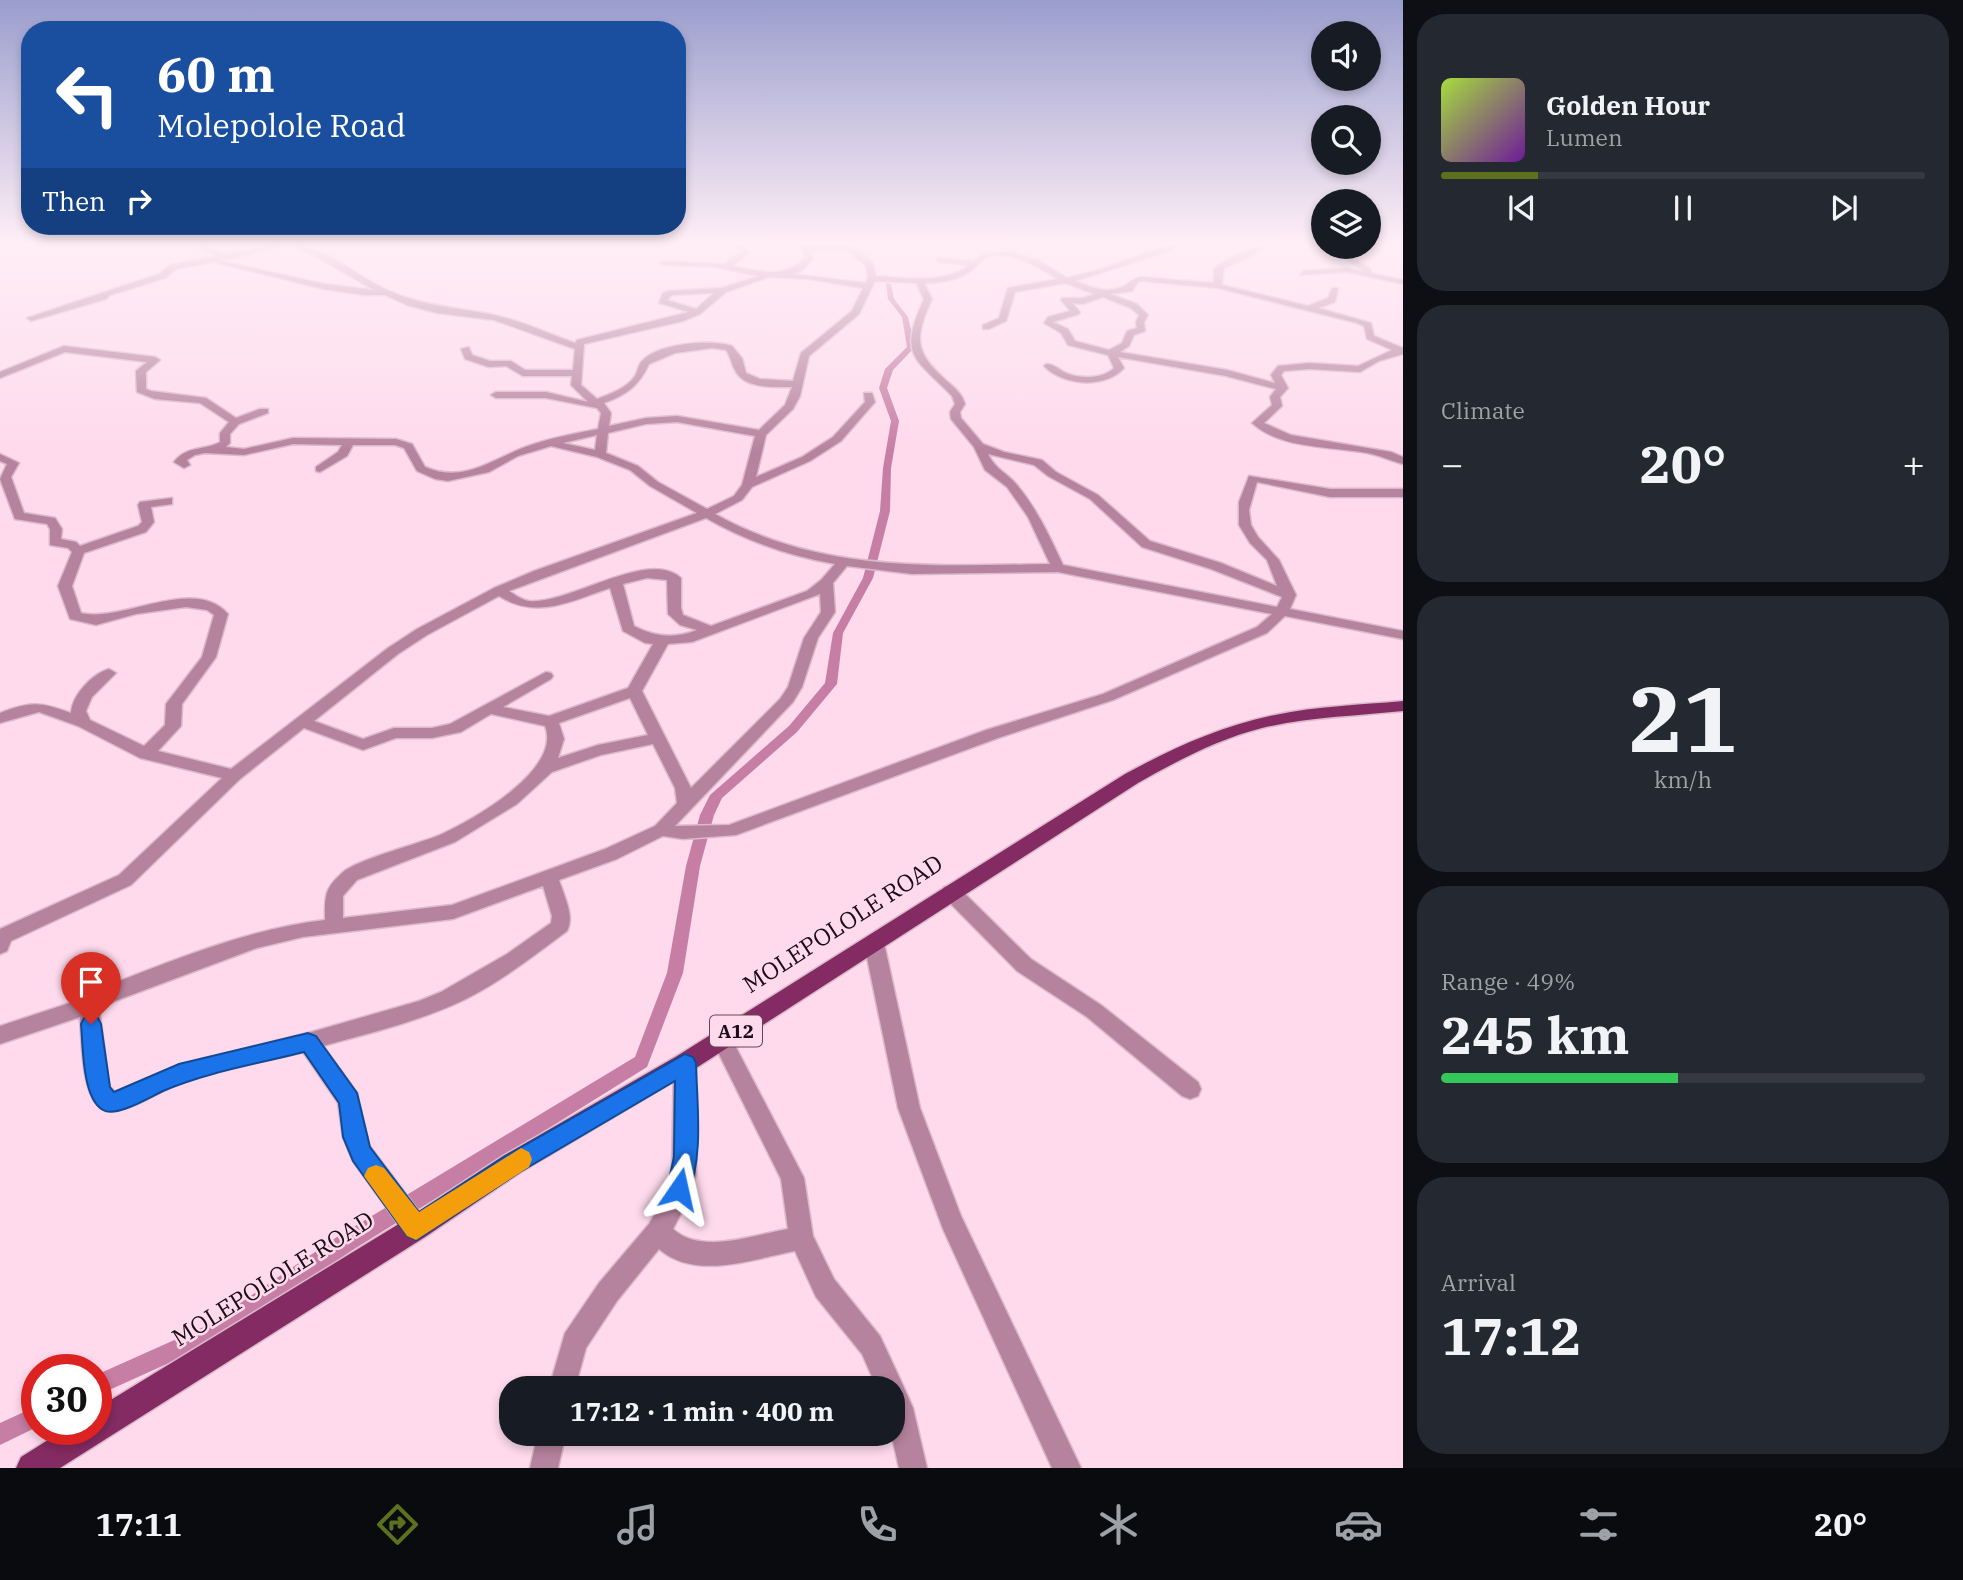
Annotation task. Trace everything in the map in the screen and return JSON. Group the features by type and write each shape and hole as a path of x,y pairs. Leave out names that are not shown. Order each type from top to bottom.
{"main road":[{"name":"MOLEPOLOLE ROAD","path":"112,1418 416,1228 512,1164 722,1040 1114,788 1199,743 1257,724 1403,706"},
{"name":"MOLEPOLOLE ROAD","path":"32,1468 69,1445"}],"street":[{"path":"31,318 46,314"},
{"path":"462,314 495,318 579,346"},
{"path":"600,454 606,413 601,405 576,385 581,355 580,342 645,329 691,314"},
{"path":"0,946 3,936 125,880 234,775 354,684 393,650 451,615 499,591 705,514 738,498 748,485 761,434 789,407 799,384 804,355 854,314"},
{"path":"921,314 915,327 918,358 925,368 957,395 960,404 955,415 979,446 989,468 1011,485 1034,517 1058,568"},
{"path":"986,327 1003,319 1005,314"},
{"path":"1074,314 1051,319 1048,323 1065,331 1071,343 1087,349 1227,373 1283,388"},
{"path":"1111,353 1126,344 1130,333 1142,329 1140,321 1143,314"},
{"path":"1330,314 1365,323 1368,325 1370,337 1400,351"},
{"path":"496,395 546,395 601,405 636,381 648,360 672,350 714,344 729,348 737,358 736,366 747,379 799,384"},
{"path":"0,375 64,349 155,360 141,371 141,390 151,394 202,400 217,407 235,422"},
{"path":"466,349 468,357 489,364 508,363 523,373 577,373"},
{"path":"1283,388 1276,375 1281,368 1309,366 1360,369 1376,359 1400,351"},
{"path":"1049,366 1056,373 1069,377 1104,378 1117,373 1119,368 1111,353"},
{"path":"1283,388 1275,397 1277,406 1258,421 1259,426 1287,435 1378,452 1403,461"},
{"path":"748,485 806,459 837,439 870,402 869,395"},
{"path":"215,449 225,443 225,433 235,422 264,411"},
{"path":"184,465 180,462 181,459 191,452 215,449 244,452 293,441 348,443 373,440 404,444 412,450 421,469 429,474 448,478 485,470 514,454 540,445 666,419 761,434"},
{"path":"320,469 343,454 348,443"},
{"path":"540,445 574,447 600,454 634,468 654,484 743,534 775,546 847,563 889,568 1058,568 1403,636"},
{"path":"979,446 1001,455 1038,462 1052,474 1094,497 1134,536 1146,544 1237,574 1289,595"},
{"path":"0,457 13,463 5,477 19,516 51,521 56,529 54,541 72,545 78,551"},
{"path":"1289,595 1279,580 1272,560 1250,535 1243,516 1242,506 1253,478 1330,493 1403,493"},
{"path":"78,551 142,529 148,522 144,505 168,501"},
{"path":"78,551 65,586 75,616 86,621 96,621 135,610 186,603 211,606 221,614 209,657 174,704 173,726 146,754"},
{"path":"616,584 628,628 650,640 687,639 708,629 811,594 847,563"},
{"path":"499,591 519,602 534,605 616,584 643,574 670,573 674,578 671,603 678,618 689,625 708,629"},
{"path":"0,1035 86,1006 88,1002 219,952 303,930 453,912 611,855 661,830 785,702 795,687 811,638 828,612 826,583"},
{"path":"661,830 683,833 730,831 992,734 1108,697 1262,630 1282,612 1289,595"},
{"path":"491,709 550,721 634,691 662,641"},
{"path":"84,723 78,712 81,699 109,673"},
{"path":"302,722 363,745 394,733 446,731 491,709 547,676"},
{"path":"634,691 683,788 686,806"},
{"path":"0,718 34,706 84,723 146,754 234,775"},
{"path":"546,768 557,738 550,721"},
{"path":"334,926 334,894 351,875 449,838 511,800 546,768 598,750 658,738"},
{"path":"88,1002 99,1090 109,1102 116,1102 179,1074 308,1042 448,998 514,960 560,926 561,916 549,877"},
{"path":"951,892 1024,965 1094,1011 1190,1089"},
{"path":"874,943 909,1108 951,1220 1067,1468"},
{"path":"722,1040 792,1178 801,1238 825,1288 871,1345 886,1376"},
{"path":"308,1042 349,1100 354,1137 361,1153 416,1228"},
{"path":"565,1376 574,1342 608,1292 658,1232 674,1204 684,1174 685,1063"},
{"path":"658,1232 676,1248 711,1255 801,1238"},
{"path":"905,1434 913,1468"},
{"path":"544,1468 549,1446"}],"waterway":[{"path":"112,1379 215,1332 344,1244 641,1062 675,973 693,866 707,815 717,795 793,729 831,684 838,633 868,578 885,511 887,468 895,421 883,388 889,369 911,347 902,314"},
{"path":"0,1434 21,1424"}],"slow traffic":[{"path":"376,1176 416,1228 521,1159"}],"route":[{"path":"91,1024 99,1090 109,1102 116,1102 179,1074 308,1042 349,1100 354,1137 361,1153 388,1194 416,1228 512,1164 685,1063 685,1157 684,1174 679,1189"}]}
